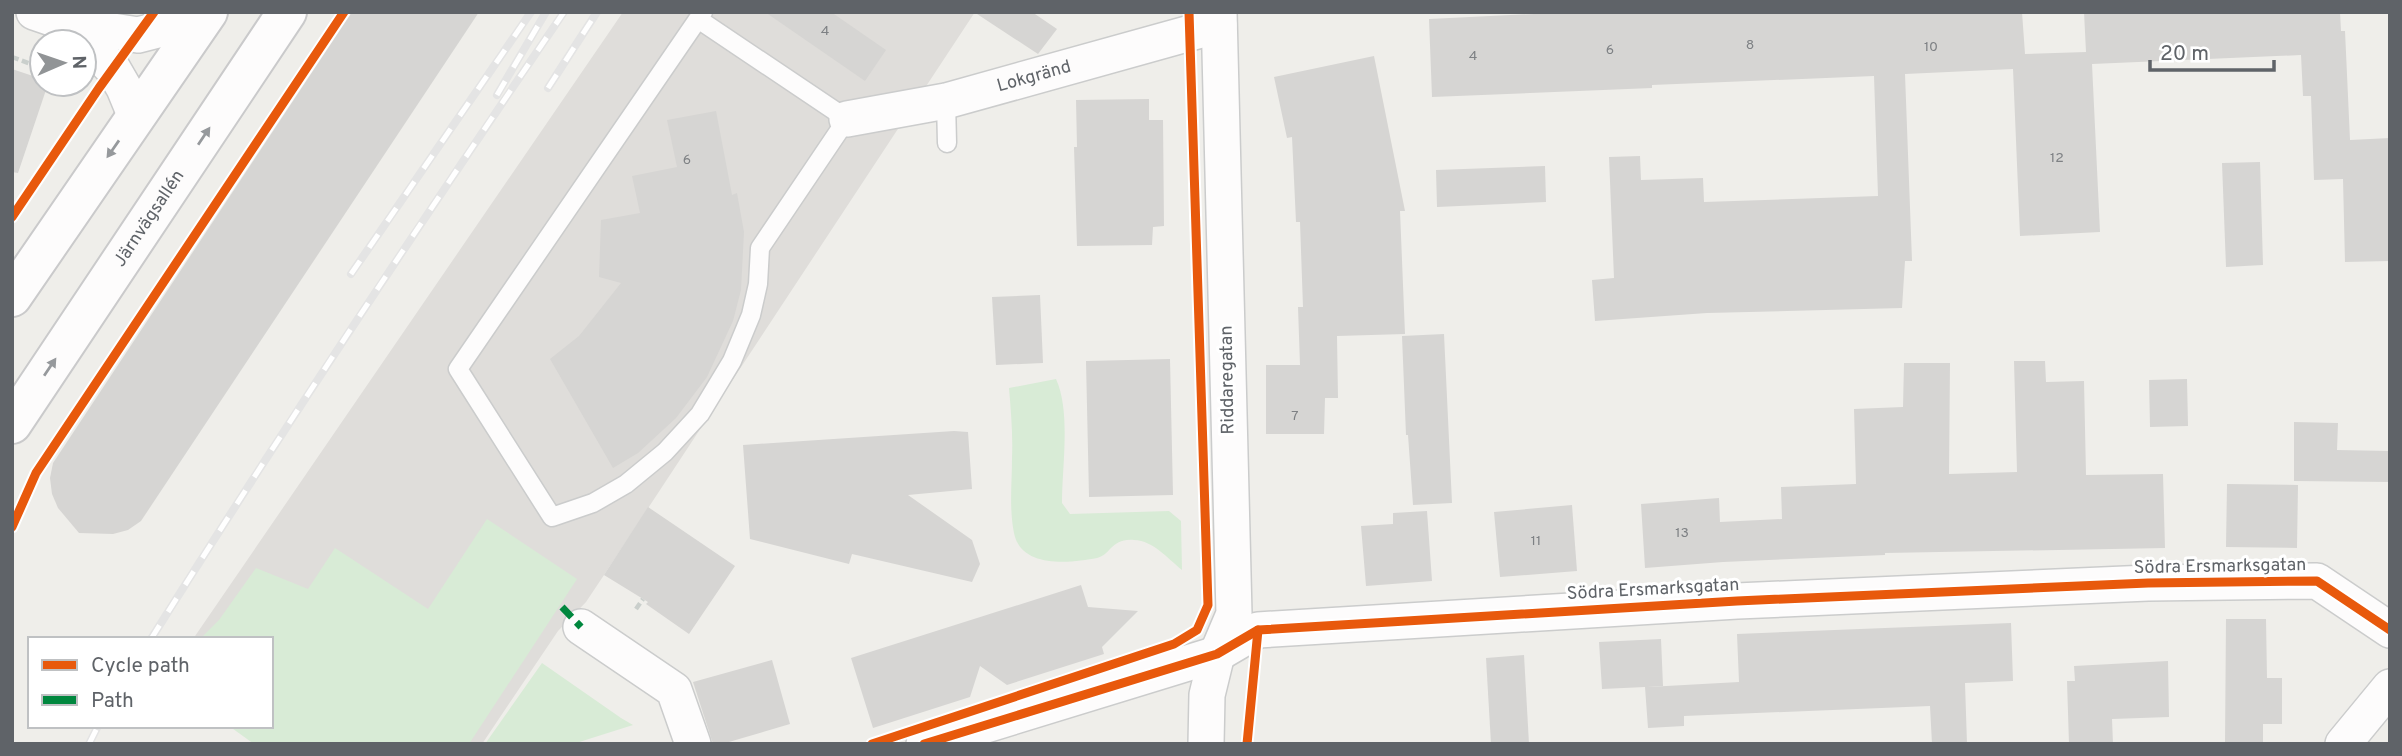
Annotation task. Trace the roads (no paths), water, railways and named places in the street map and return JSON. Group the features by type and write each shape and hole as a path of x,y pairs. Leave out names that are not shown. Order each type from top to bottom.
{"main road":[{"name":"Järnvägsallén","path":"12,424 286,12"},
{"path":"12,297 206,15"}],"street":[{"path":"34,12 69,24 138,35 206,15"},
{"name":"Lokgränd","path":"847,119 946,102 1219,19"},
{"name":"Riddaregatan","path":"1206,744 1207,695 1217,654 1234,614 1219,19"},
{"path":"69,24 113,69 136,117"},
{"name":"Södra Ersmarksgatan","path":"924,744 1217,654 1258,630 1737,601 2148,583 2317,581 2390,630"},
{"path":"581,627 674,690 693,744"},
{"path":"2343,744 2390,687"}],"lane":[{"path":"701,16 847,119 760,248 758,284 751,315 732,361 700,414 664,452 626,484 593,503 552,517 458,369 701,16"},
{"path":"946,102 947,143"}],"railway":[{"path":"351,274 531,12"},
{"path":"497,95 546,12"},
{"path":"152,637 354,324 564,12"},
{"path":"548,88 597,12"},
{"path":"89,744 97,728"}]}
